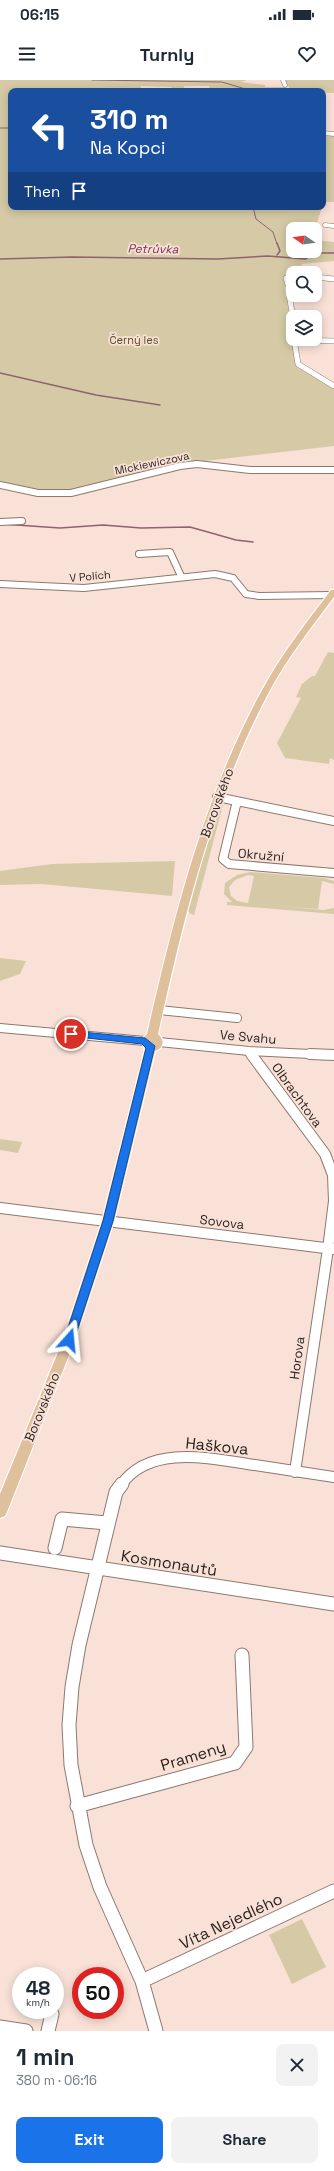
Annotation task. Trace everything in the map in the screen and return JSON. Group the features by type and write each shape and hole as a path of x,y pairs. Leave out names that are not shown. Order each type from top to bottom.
{"main road":[{"name":"Borovského","path":"0,1512 69,1340 108,1221 195,863 217,797 241,740 267,690 292,648 332,593"}],"street":[{"path":"283,80 285,85"},
{"path":"325,225 334,226"},
{"path":"322,278 334,279"},
{"path":"322,340 334,341"},
{"path":"295,346 298,364 302,368 334,386"},
{"name":"Mickiewiczova","path":"0,485 38,493 71,493 180,466 197,464 250,470 334,470"},
{"path":"0,522 22,521"},
{"path":"139,554 170,552 181,576"},
{"name":"V Polích","path":"0,584 84,588 205,574 224,575 233,578 246,594 260,596 332,593"},
{"path":"217,797 334,821"},
{"name":"Okružní","path":"237,801 223,859 229,864 334,874"},
{"path":"159,1010 237,1018"},
{"name":"Ve Svahu","path":"0,1028 249,1050 334,1055"},
{"name":"Olbrachtova","path":"249,1050 325,1154 333,1176 334,1201 331,1249"},
{"name":"Sovova","path":"0,1208 331,1249"},
{"name":"Horova","path":"295,1472 331,1249"},
{"name":"Haškova","path":"98,1568 107,1523 116,1492 127,1476 145,1464 169,1458 199,1457 334,1477"},
{"path":"54,1548 62,1519 107,1523"},
{"name":"Kosmonautů","path":"0,1553 334,1604"},
{"path":"98,1568 79,1646 72,1688 70,1725 71,1765 77,1806 86,1845 100,1886 142,1981 156,2031"},
{"name":"Prameny","path":"77,1806 235,1763 246,1747 242,1655"},
{"name":"Víta Nejedlého","path":"142,1981 334,1891"},
{"path":"48,2031 51,2019"},
{"path":"0,2027 26,2031"}],"green space":[{"name":"Černý les","path":"0,80 247,80 241,82 265,85 265,87 286,87 287,88 210,88 209,86 184,86 184,88 171,88 172,87 141,86 141,88 8,88 8,210 321,210 317,222 286,222 286,258 322,258 322,241 334,242 334,261 302,264 301,266 286,266 285,286 286,302 288,310 286,310 286,346 293,346 296,365 334,386 334,446 188,463 73,491 26,489 0,481"},
{"path":"284,80 334,80 334,93 326,93 326,88 290,88"},
{"path":"334,134 334,202 326,202 326,135"},
{"path":"328,652 334,653 334,760 330,758 329,764 285,758 277,743 301,698 296,697 302,684 312,676 315,676"},
{"path":"220,801 224,801 194,915 187,910 194,881"},
{"path":"175,861 172,896 42,884 0,885 0,871 52,864"},
{"path":"250,872 324,878 334,881 334,884 322,881 318,909 278,906 323,910 334,908 334,914 227,905 227,902 232,902 224,894 225,883 237,875","holes":["248,875 254,876 248,903 237,901 231,896 229,887 235,880"]},
{"path":"0,958 26,961 20,974 0,981"},
{"path":"0,1139 22,1142 18,1153 0,1150"},
{"path":"302,1919 326,1967 292,1984 269,1935"}],"waterway":[{"path":"92,80 222,82 242,88"},
{"path":"0,128 8,128"},
{"path":"254,210 256,219 273,232 277,244"},
{"path":"277,243 280,251 277,255"},
{"name":"Petrůvka","path":"0,259 72,257 218,259 268,256 305,259 317,253 334,253"},
{"path":"0,373 96,395 160,405"},
{"path":"2,524 60,528 103,525 141,528 190,527 236,540 253,542"}],"route":[{"path":"69,1340 108,1221 151,1046 146,1045 145,1041 71,1034"}]}
